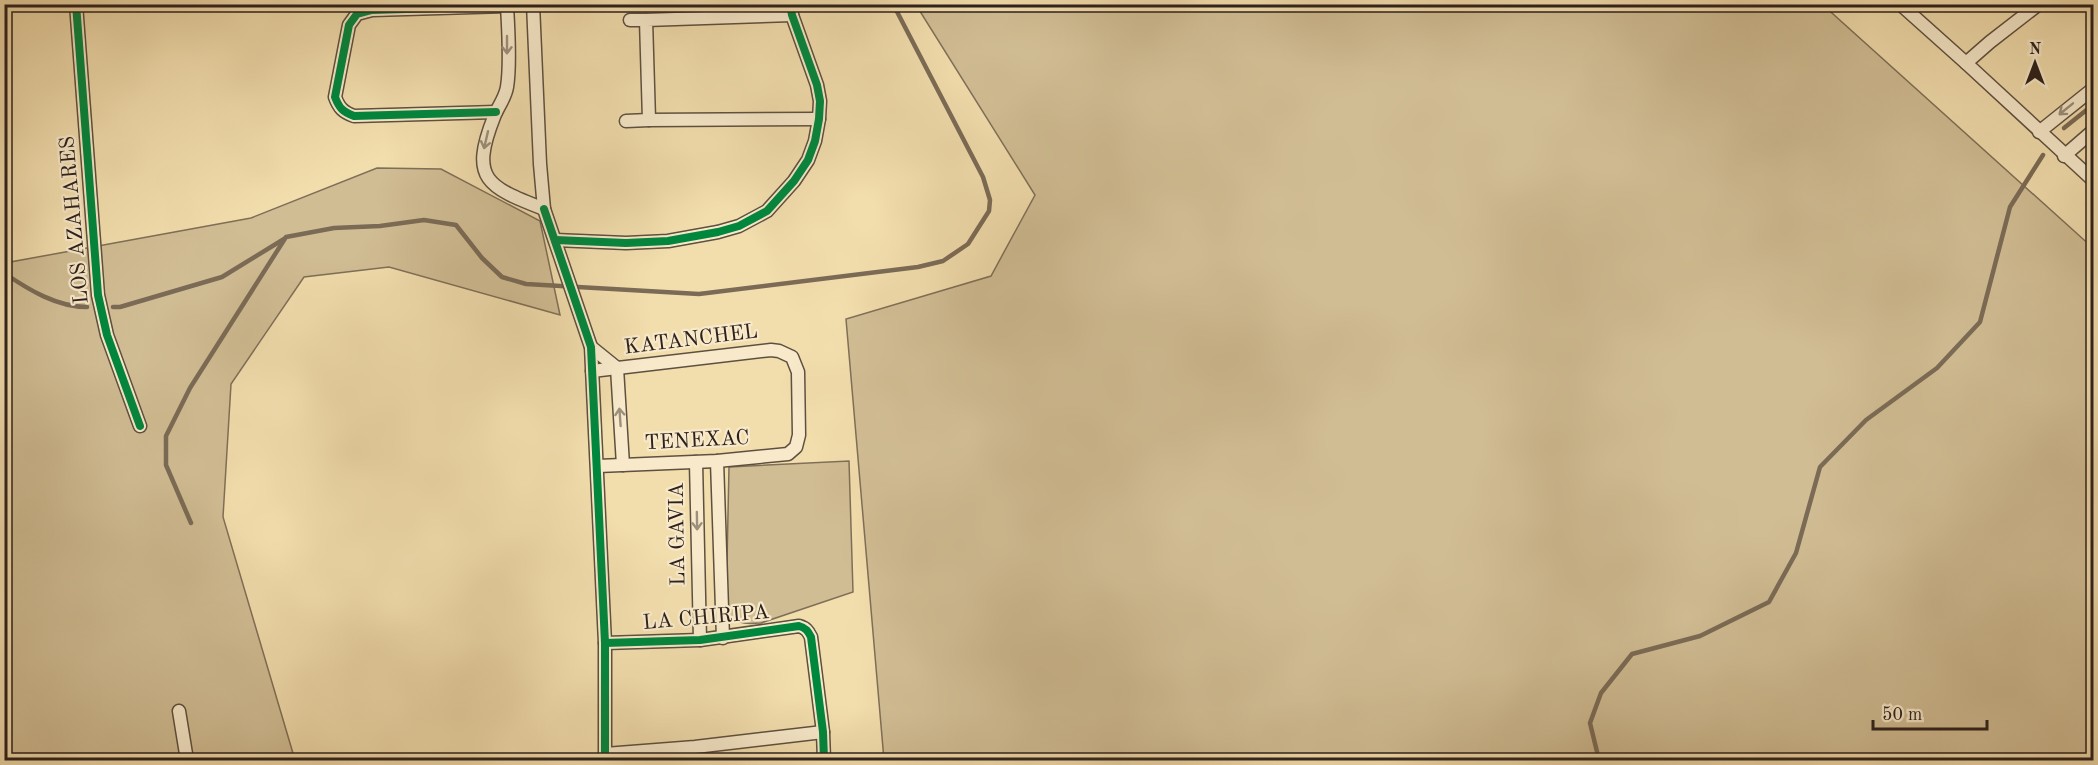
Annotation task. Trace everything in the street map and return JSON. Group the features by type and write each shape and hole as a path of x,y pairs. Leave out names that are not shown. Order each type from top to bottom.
{"street":[{"name":"LOS AZAHARES","path":"76,4 98,295 107,335 141,426"},
{"path":"533,4 544,209 591,347 605,643 605,758 823,732 824,760"},
{"path":"1900,4 2094,181"},
{"path":"1966,63 2039,4"},
{"path":"496,112 354,116 345,113 338,106 335,97 350,25 357,14 372,10 507,5 507,86 487,137 483,158 488,179 502,192 544,209"},
{"path":"555,240 626,243 668,241 718,232 752,220 767,211 794,181 808,160 815,141 820,101 791,10 630,20"},
{"path":"646,20 648,120"},
{"path":"2039,132 2094,88"},
{"path":"626,121 819,119"},
{"path":"2064,156 2094,130"},
{"path":"591,347 617,368 623,465"},
{"name":"KATANCHEL","path":"592,371 771,350 779,351 792,357 798,372 799,435 796,447"},
{"name":"TENEXAC","path":"598,466 717,461 782,455 793,451 796,447"},
{"name":"LA GAVIA","path":"717,461 723,638"},
{"name":"LA GAVIA","path":"696,462 700,640"},
{"name":"LA CHIRIPA","path":"605,643 723,638 799,626 809,631 812,637 823,732"},
{"path":"179,711 187,760"}],"shaded area":[{"path":"916,5 1823,5 2093,248 2093,760 884,760 846,319 991,276 1035,195"},
{"path":"377,168 441,169 540,221 560,315 389,267 304,277 231,384 223,517 295,760 5,760 5,263 251,218"},
{"path":"849,461 853,592 761,623 744,623 729,618 726,610 729,467"}],"waterway":[{"path":"191,523 166,465 166,436 190,388 286,237 334,228 380,226 424,220 456,225 482,258 502,277 526,284 699,294 918,267 943,261 968,244 989,211 990,200 983,177 893,4"},
{"path":"2064,128 2094,104"},
{"path":"1599,760 1590,723 1601,693 1632,654 1700,636 1769,602 1796,553 1820,467 1866,420 1937,368 1980,322 2010,207 2043,155"},
{"path":"113,307 120,307 222,277 284,239"},
{"path":"4,273 54,301 87,307"}],"cycle path":[{"path":"76,4 98,295 107,335 140,426"},
{"path":"555,240 626,243 668,241 739,226 767,211 794,181 808,160 815,141 819,119 820,101 817,85 790,4"},
{"path":"496,112 354,116 342,109 335,97 349,25 357,14 372,10 507,6"},
{"path":"544,209 591,347 605,643 605,760"},
{"path":"605,643 700,640 799,626 803,628 811,637 823,732 824,760"}]}
